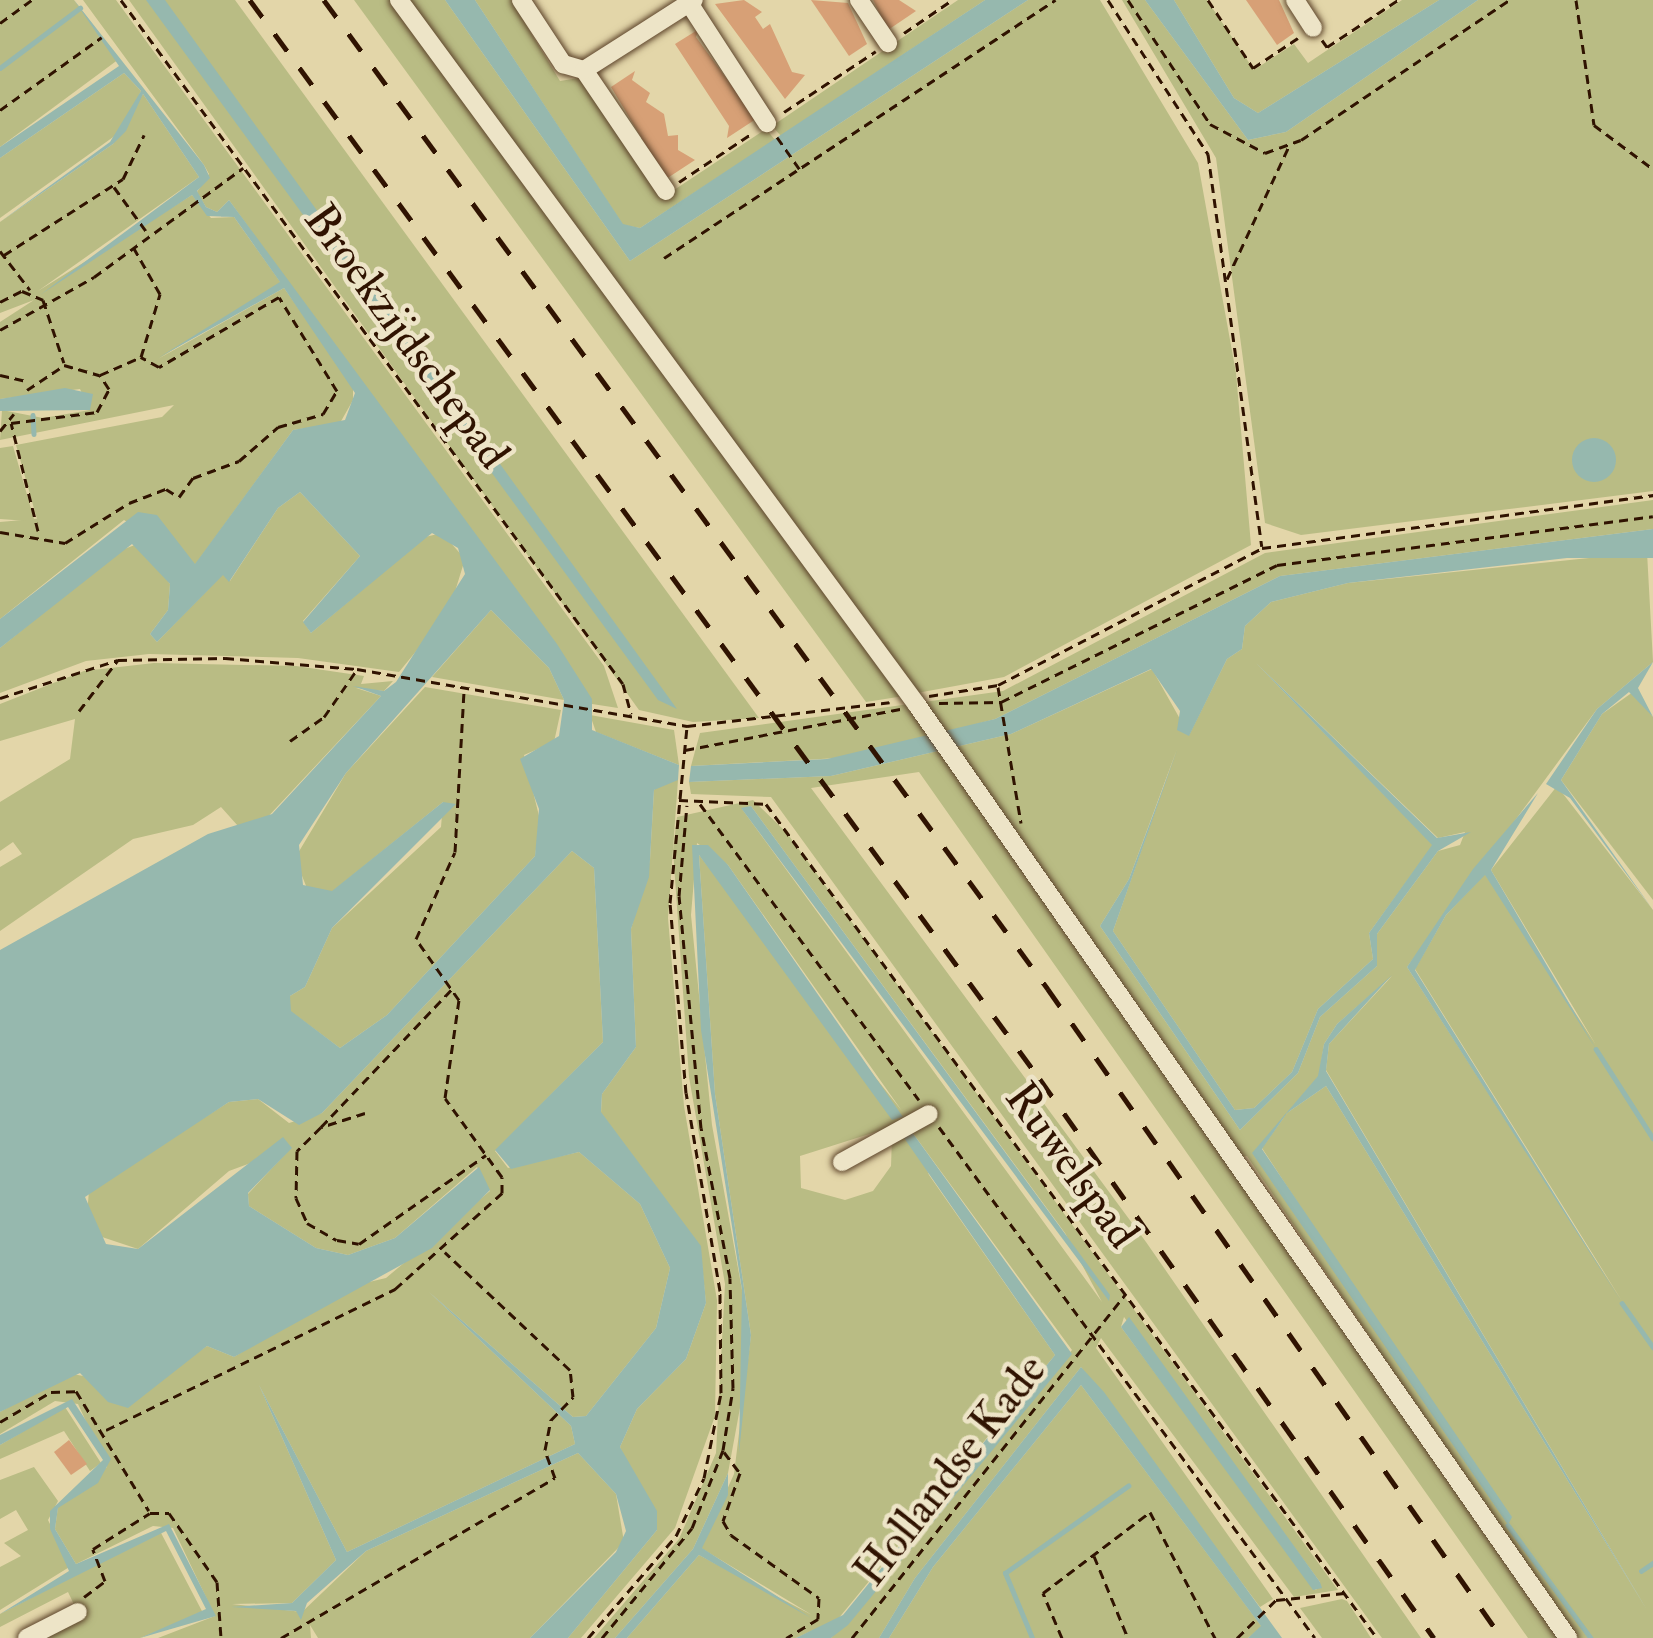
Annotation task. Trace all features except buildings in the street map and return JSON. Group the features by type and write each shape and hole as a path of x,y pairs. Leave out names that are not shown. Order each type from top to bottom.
{"street":[{"path":"399,0 956,760 1568,1638"},
{"path":"521,0 563,64 584,70 666,191"},
{"path":"859,0 888,44"},
{"path":"1294,0 1313,28"},
{"path":"584,70 690,1 771,129"},
{"path":"842,1162 929,1114"},
{"path":"27,1638 77,1612"}],"path":[{"path":"0,23 32,0"},
{"name":"Broekzijdschepad","path":"121,0 623,685 631,716"},
{"path":"666,191 771,129 952,0"},
{"path":"664,258 1056,0"},
{"path":"1108,0 1208,154 1262,548"},
{"path":"1127,0 1224,138 1245,150 1288,148 1509,0"},
{"path":"1576,0 1594,125 1653,169"},
{"path":"0,110 102,38"},
{"path":"771,129 798,168"},
{"path":"64,365 43,300 2,253 111,184 144,135"},
{"path":"1226,281 1288,148"},
{"path":"0,330 43,300 94,277 145,230 244,167"},
{"path":"111,184 145,230"},
{"path":"0,375 31,381 64,365 100,375 141,357 160,294 132,245"},
{"path":"0,302 31,291"},
{"path":"0,532 38,530 64,542 129,503 166,489 179,497 278,427 331,409 336,384 297,315 279,297 159,367 141,357"},
{"path":"0,431 11,423 34,424 97,412 109,389 100,375"},
{"path":"27,390 31,381"},
{"path":"14,414 14,446 38,530"},
{"path":"685,751 998,685 1262,548 1653,495"},
{"path":"0,698 118,660 357,669 687,726 916,704 1002,704 1277,565 1653,517"},
{"path":"79,711 118,660"},
{"path":"290,740 324,717 357,669"},
{"path":"998,685 1007,740"},
{"path":"454,986 428,960 417,932 455,852 464,688"},
{"path":"588,1638 676,1536 704,1478 721,1394 717,1261 675,981 669,864 687,726"},
{"name":"Ruwelspad","path":"679,800 766,804 1377,1638"},
{"path":"602,1638 692,1528 723,1450 734,1329 690,1025 679,896 688,803"},
{"path":"699,803 1315,1638"},
{"path":"454,986 298,1151 296,1198 307,1223 337,1240 359,1244 486,1155"},
{"path":"106,1430 395,1289 444,1251 502,1193 486,1155 442,1088 454,986"},
{"path":"321,1127 364,1113"},
{"path":"281,1638 549,1484 554,1469 545,1450 551,1420 565,1408 573,1380 566,1363 444,1251"},
{"name":"Hollandse Kade","path":"852,1638 1127,1294"},
{"path":"0,1422 68,1390 106,1430 150,1513"},
{"path":"723,1450 740,1473 723,1521 731,1534 819,1598 818,1619 786,1638"},
{"path":"1062,1638 1043,1593 1150,1512 1215,1638"},
{"path":"77,1612 105,1583 94,1558 150,1513 175,1515 221,1592 221,1638"},
{"path":"1094,1555 1128,1638"},
{"path":"1237,1638 1264,1607 1346,1593"}],"green space":[{"path":"0,0 74,0 119,59 0,147"},
{"path":"83,0 116,0 604,666 618,708 592,704 229,200 217,212 206,207 197,192 209,174 204,165"},
{"path":"129,0 235,0 759,718 693,722 639,710"},
{"path":"354,0 390,0 904,696 866,702"},
{"path":"410,0 445,0 630,261 1028,0 1100,0 1198,163 1236,373 1251,545 1004,677 917,693"},
{"path":"475,0 511,0 560,81 585,77 665,196 766,129 775,140 640,228 623,225"},
{"path":"958,0 985,0 781,136 772,126"},
{"path":"1122,0 1145,0 1248,140 1286,132 1478,0 1653,0 1653,491 1301,535 1265,523 1216,158"},
{"path":"1174,0 1207,0 1254,70 1294,44 1308,63 1402,0 1439,0 1258,113 1234,98"},
{"path":"124,73 141,91 123,130 0,218 0,158"},
{"path":"143,94 199,177 38,291 192,195 211,218 234,217 281,283 158,359 284,288 353,385 353,400 340,423 293,430 195,565 124,520 0,619 0,522 37,519 16,445 162,417 174,405 0,440 2,410 43,418 90,410 80,389 0,399 0,322 34,300 0,313 0,222 113,144"},
{"path":"13,446 34,519 28,521 0,519 0,448"},
{"path":"300,492 360,556 303,621 311,633 425,537 442,533 465,559 449,611 399,672 298,658 149,654 86,661 0,693 0,648 119,551 140,543 170,584 168,610 150,634 157,642 223,574 230,581 278,508"},
{"path":"1653,500 1653,529 1280,576 995,719 856,757 691,766 700,733 1003,691 1265,553"},
{"path":"1647,552 1653,662 1597,709 1407,967 1622,1301 1415,969 1446,915 1485,874 1596,1045 1491,870 1557,786 1653,910 1653,1638 1574,1638 1247,1156 1238,1157 1560,1638 1528,1638 919,772 811,788 1146,1242 1421,1638 1382,1638 771,797 691,794 689,782 831,776 1011,734 1152,669 1189,735 1227,659 1242,649 1245,626 1271,602 1348,583","holes":["1256,663 1438,838 1465,832 1460,845 1438,851 1377,934 1377,966 1320,1017 1298,1073 1240,1130 1100,926 1129,879 1177,749 1113,931 1235,1110 1254,1108 1292,1072 1318,1009 1373,959 1369,933 1433,845","1392,976 1329,1044 1326,1070 1647,1610 1326,1086 1288,1113 1319,1076 1324,1044 1337,1024","1286,1115 1262,1148 1508,1524 1253,1153"]},
{"path":"491,610 549,668 564,700 432,677"},
{"path":"154,663 296,666 364,676 361,684 393,681 384,691 356,688 381,696 263,822 238,826 221,807 193,825 133,839 0,931 0,867 22,854 13,842 0,851 0,802 70,759 75,719 0,741 0,704 84,671"},
{"path":"425,687 561,710 554,742 524,755 540,820 535,856 387,1015 340,1048 290,1011 290,996 305,987 332,928 441,827 443,802 333,891 308,891 295,858 346,773"},
{"path":"1633,692 1653,717 1653,900 1561,780 1602,714"},
{"path":"590,715 674,730 679,765 596,732"},
{"path":"666,780 678,780 668,918 684,1106 717,1300 715,1416 675,1528 581,1638 568,1638 657,1530 620,1447 637,1409 686,1359 706,1303 700,1246 601,1113 602,1094 636,1047 631,929 650,860 654,790"},
{"path":"753,800 787,833 1338,1590 1294,1597 1101,1338 1096,1348 1273,1599 1260,1607 1081,1367 915,1578 879,1638 831,1638 1072,1350 912,1132 929,1175 1055,1355 838,1619 796,1638 627,1638 699,1555 812,1615 701,1548 734,1474 751,1335 715,1094 699,855 902,1111 728,865 697,843 691,915 712,1125 742,1290 742,1397 728,1473 693,1549 615,1638 594,1638 679,1539 716,1453 725,1284 689,1077 673,850 677,817","holes":["751,806 1065,1233 1102,1302 742,809","882,1130 892,1137 891,1166 873,1191 845,1200 801,1188 800,1156","1124,1317 1320,1582 1316,1590 1121,1327"]},
{"path":"572,851 594,868 603,1042 495,1151 508,1168 579,1152 640,1204 670,1268 656,1328 586,1416 573,1417 429,1292 571,1426 575,1444 347,1552 259,1385 336,1560 292,1603 232,1604 302,1612 366,1551 578,1453 616,1494 624,1542 530,1638 318,1638 310,1625 311,1638 158,1638 215,1616 173,1528 153,1526 76,1564 55,1529 58,1507 107,1467 78,1404 55,1401 0,1434 0,1412 68,1373 88,1377 120,1405 207,1346 234,1357 348,1287 386,1278 490,1191 477,1167 395,1238 348,1255 316,1248 249,1206 248,1194 291,1148 229,1171 138,1249 99,1236 87,1216 89,1190 229,1102 258,1099 289,1123 322,1113"},
{"path":"1081,1385 1262,1627 1248,1638 889,1638 933,1567"},
{"path":"65,1407 101,1463 90,1471 64,1431 0,1459 0,1445"},
{"path":"34,1467 58,1501 48,1520 71,1566 0,1610 0,1567 21,1556 4,1543 28,1530 16,1510 0,1519 0,1480"},
{"path":"160,1531 203,1613 140,1638 43,1638 81,1619 68,1592 0,1627 0,1614"},
{"path":"1342,1599 1371,1638 1322,1638 1300,1608"}],"water":[{"path":"74,0 204,165 210,178 197,191 206,207 217,212 229,200 557,644 592,699 592,730 679,765 678,780 654,790 649,877 631,929 636,1047 602,1094 601,1112 701,1246 706,1303 686,1359 637,1409 620,1447 657,1511 657,1530 568,1638 530,1638 616,1552 626,1531 616,1494 578,1453 366,1551 307,1603 301,1620 296,1611 231,1607 292,1603 336,1560 259,1385 347,1552 575,1444 571,1426 429,1292 573,1417 586,1416 656,1328 670,1268 640,1204 579,1152 511,1169 495,1150 603,1042 594,868 572,851 322,1113 299,1125 258,1099 229,1102 85,1197 106,1244 138,1249 283,1137 292,1148 248,1193 249,1206 316,1248 348,1255 395,1238 479,1167 490,1190 432,1248 234,1357 207,1346 128,1408 108,1402 80,1373 0,1412 0,950 208,834 272,814 381,696 353,686 384,691 396,682 465,574 458,548 432,533 311,633 303,622 360,556 300,492 278,508 229,582 223,575 157,642 150,634 168,610 170,584 132,544 0,648 0,619 138,512 157,515 195,564 293,430 345,420 355,393 284,288 158,358 280,282 234,217 207,216 192,195 40,295 199,177 143,94 126,131 113,144 0,222 110,142 141,91 124,73 0,158 0,147 119,66","holes":["491,610 549,668 564,700 559,736 520,759 539,809 535,856 387,1015 340,1048 291,1011 290,996 305,987 332,928 456,804 443,802 332,891 303,885 299,845 346,773"]},
{"path":"146,0 165,0 677,709 658,700"},
{"path":"445,0 475,0 623,224 640,228 985,0 1028,0 630,261"},
{"path":"1145,0 1174,0 1234,98 1258,113 1439,0 1478,0 1286,132 1248,140"},
{"path":"65,388 93,394 90,410 0,411 0,399"},
{"path":"1594,438 1610,444 1616,460 1610,476 1594,482 1578,476 1572,460 1578,444"},
{"path":"1653,529 1653,558 1567,558 1348,583 1271,602 1245,626 1242,649 1227,659 1189,736 1177,730 1180,711 1151,669 1011,734 831,776 689,782 691,766 827,759 995,719 1280,576"},
{"path":"1653,662 1638,688 1653,717 1629,692 1602,714 1561,780 1653,910 1570,798 1546,784 1597,709"},
{"path":"1256,663 1437,838 1471,832 1438,851 1377,934 1377,966 1320,1017 1298,1073 1240,1130 1100,926 1129,879 1178,748 1113,931 1235,1110 1254,1108 1292,1072 1318,1009 1373,959 1369,933 1432,845"},
{"path":"1538,793 1491,870 1596,1049 1485,875 1446,915 1415,970 1622,1303 1407,967 1473,869"},
{"path":"751,806 1110,1295 1109,1301 741,808"},
{"path":"692,845 708,845 728,865 903,1117 892,1120 699,855 715,1094 751,1335 739,1453 742,1290 701,1030"},
{"path":"1392,975 1329,1044 1326,1071 1647,1610 1326,1086 1287,1113 1262,1149 1512,1517 1508,1525 1252,1153 1318,1076 1324,1044 1337,1024"},
{"path":"912,1132 1072,1354 848,1625 831,1638 796,1638 843,1615 1055,1355 904,1138"},
{"path":"1129,1317 1322,1588 1313,1590 1121,1327"},
{"path":"1081,1367 1282,1638 1248,1638 1261,1626 1081,1385 933,1567 889,1638 879,1638 915,1578"},
{"path":"72,1399 111,1459 98,1483 58,1508 55,1529 76,1564 169,1524 216,1616 140,1638 206,1609 166,1531 0,1614 69,1571 50,1529 50,1511 103,1460 68,1407 0,1445 0,1435"},
{"path":"728,1473 728,1495 702,1548 811,1618 699,1555 627,1638 615,1638 693,1549"}],"waterway":[{"path":"0,68 80,8"},
{"path":"33,415 34,434"},
{"path":"1596,1049 1653,1138"},
{"path":"1622,1303 1653,1347"},
{"path":"1032,1638 1005,1573 1128,1486"},
{"path":"1508,1525 1591,1638"},
{"path":"1641,1571 1653,1563"}],"railway":[{"path":"250,0 1040,1079 1434,1638"},
{"path":"324,0 1048,989 1502,1638"}]}
